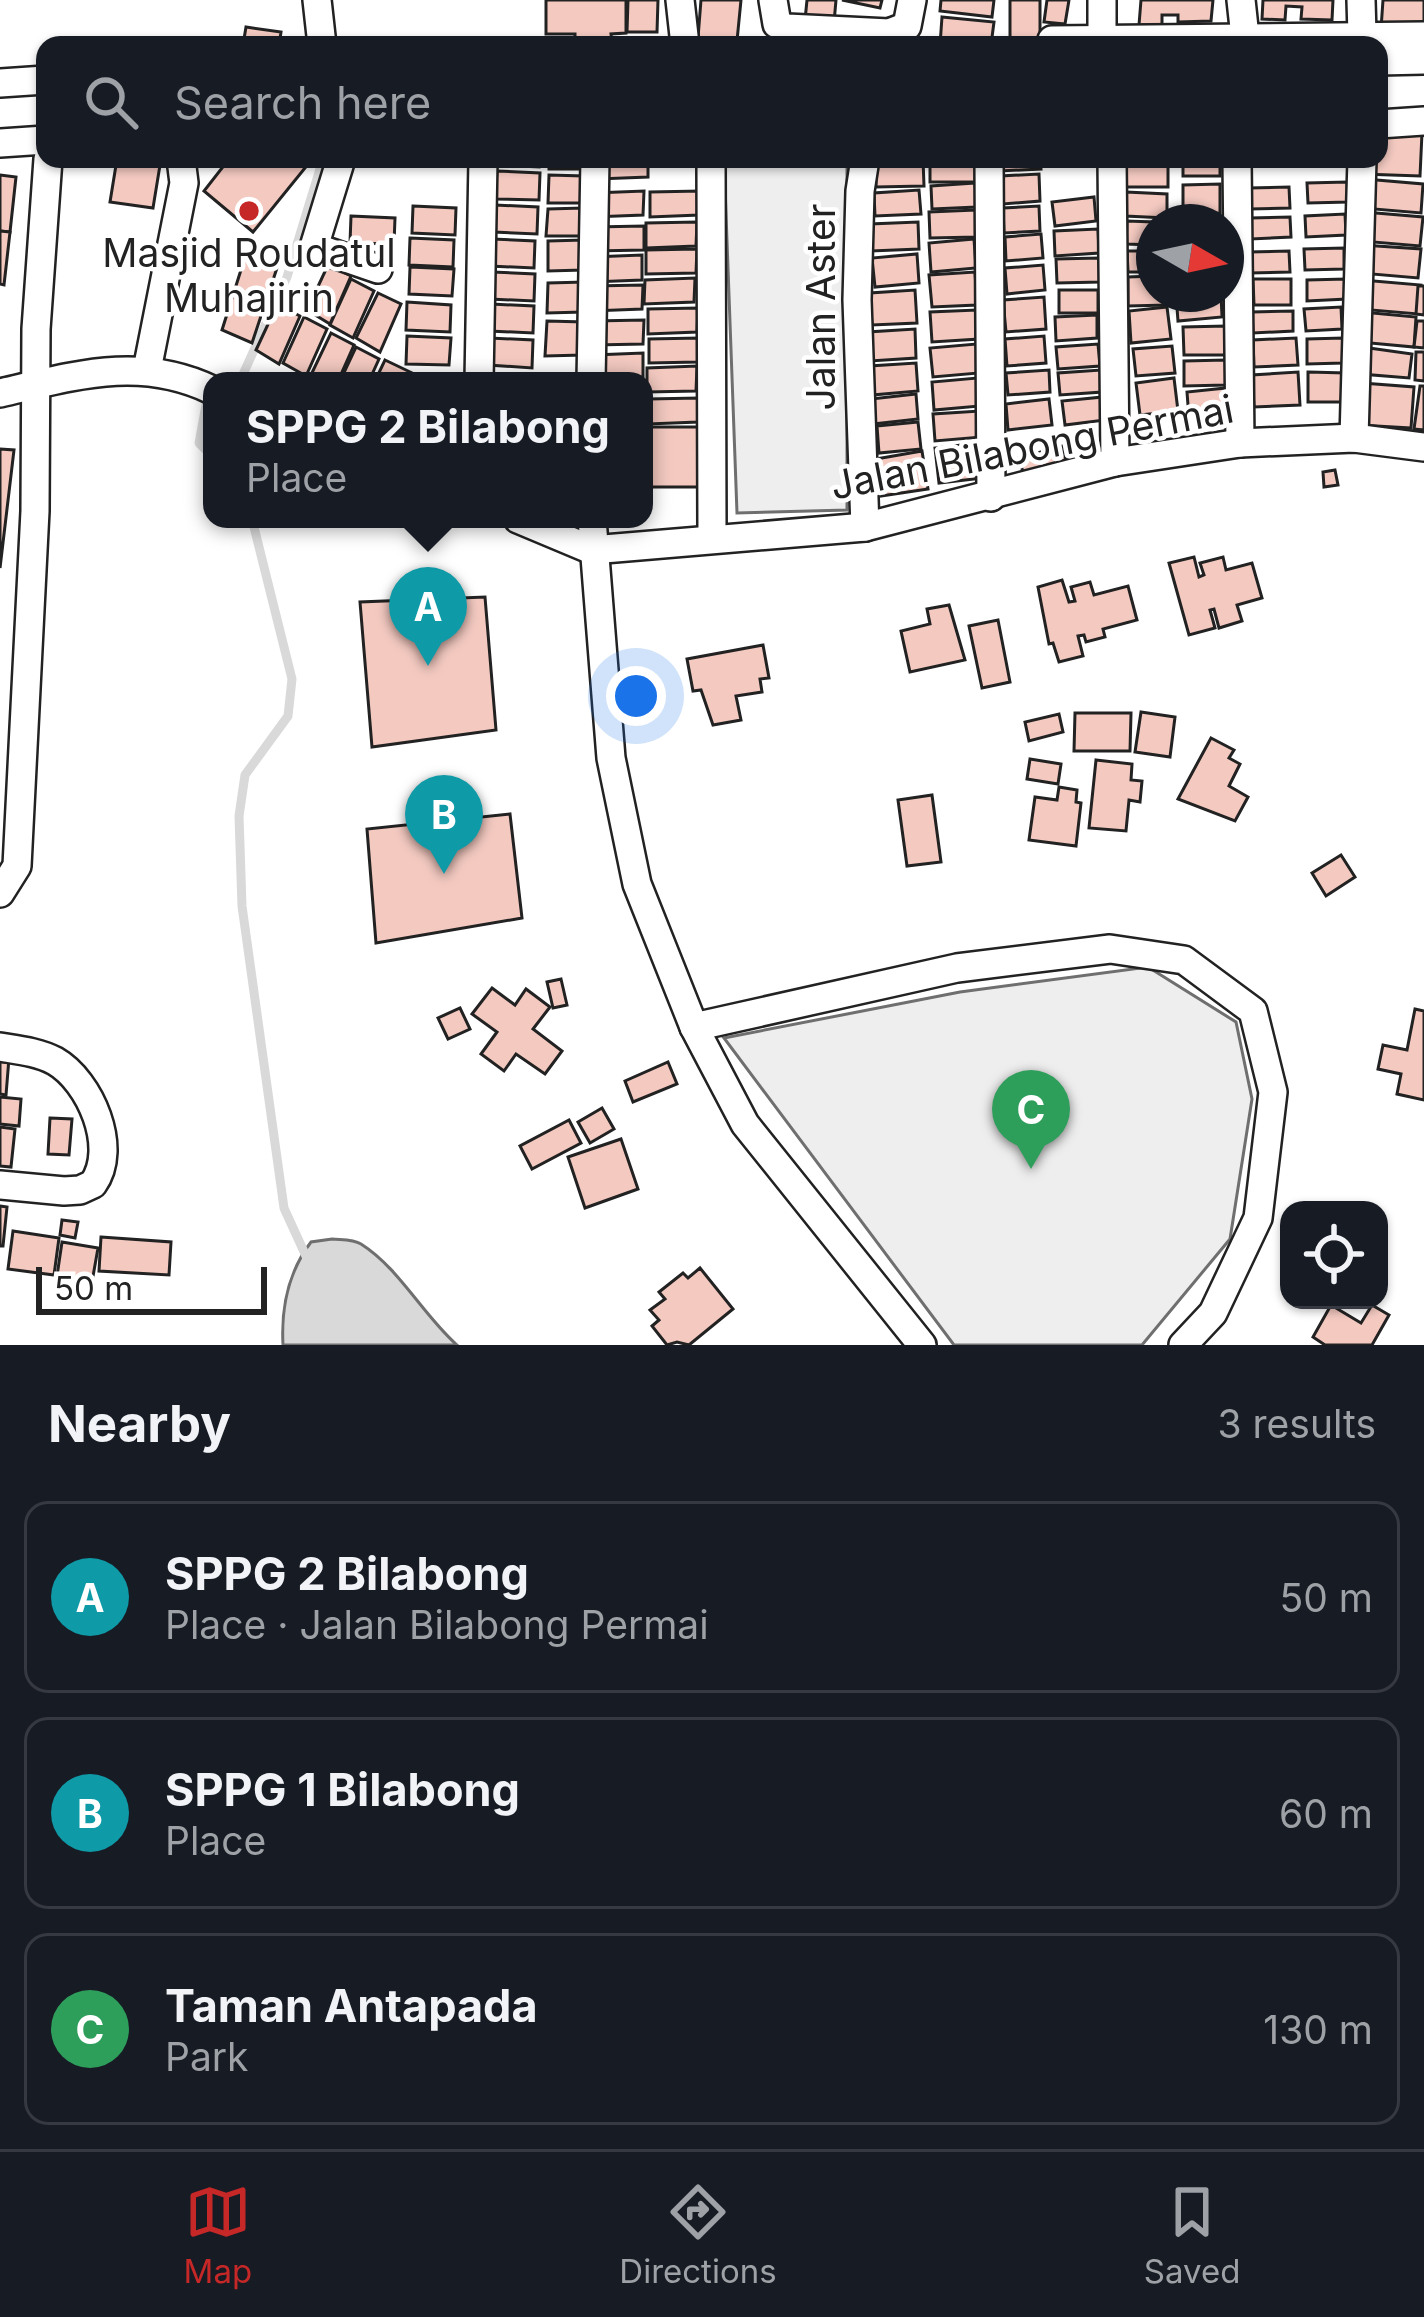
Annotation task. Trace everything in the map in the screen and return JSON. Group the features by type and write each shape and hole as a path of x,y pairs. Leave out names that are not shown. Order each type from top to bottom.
{"street":[{"path":"317,0 321,36"},
{"path":"680,0 684,36"},
{"path":"773,0 777,24 787,28 889,33 908,26 912,0"},
{"path":"1102,0 1102,36"},
{"path":"1241,0 1246,36"},
{"path":"1361,0 1362,35"},
{"path":"1304,36 1424,36"},
{"path":"1388,61 1424,60"},
{"path":"0,82 36,80"},
{"path":"1388,123 1424,121"},
{"path":"0,143 36,141"},
{"path":"0,893 17,866 11,780 35,511 35,386 47,168"},
{"path":"147,370 184,183 183,168"},
{"path":"338,168 314,247 378,269"},
{"path":"479,372 483,168"},
{"path":"591,372 595,168"},
{"path":"711,168 712,537"},
{"name":"Jalan Aster","path":"864,168 857,300 865,527"},
{"path":"989,168 991,497"},
{"path":"1112,168 1115,463"},
{"path":"1238,168 1240,442"},
{"path":"1354,438 1362,168"},
{"path":"0,393 86,372 147,370 203,386"},
{"name":"Jalan Bilabong Permai","path":"539,528 592,550 865,527 1115,463 1240,442 1354,438 1424,447"},
{"path":"592,528 611,758 637,884 694,1027 745,1124 922,1345"},
{"path":"694,1027 957,968 1110,949 1184,960 1253,1011 1273,1092 1258,1218 1213,1313 1183,1345"},
{"path":"0,1047 57,1062 84,1087 99,1126 101,1165 98,1178 80,1190 0,1185"}],"shaded area":[{"path":"724,168 847,168 847,510 737,513"},
{"path":"1148,967 1236,1022 1252,1099 1230,1239 1142,1345 954,1345 724,1038 960,992"},
{"path":"311,1242 358,1242 375,1254 457,1345 283,1345 285,1304 297,1265"}],"building":[{"path":"546,0 626,0 626,33 546,34"},
{"path":"628,0 658,0 657,32 627,32"},
{"path":"701,0 741,0 737,36 698,36"},
{"path":"807,0 836,0 834,23 805,20"},
{"path":"842,0 882,0 880,8"},
{"path":"941,0 994,0 992,17 940,11"},
{"path":"1010,0 1040,0 1040,36 1010,36"},
{"path":"1047,0 1069,0 1065,24 1044,22"},
{"path":"1141,0 1213,0 1211,21 1178,22 1178,15 1162,15 1162,26 1139,25"},
{"path":"1263,0 1333,0 1332,20 1301,19 1302,7 1286,6 1285,20 1262,19"},
{"path":"1383,0 1424,0 1424,31 1381,29"},
{"path":"942,17 994,22 992,36 941,36"},
{"path":"246,27 281,32 280,36 244,36"},
{"path":"1388,131 1422,133 1420,176 1362,174 1362,168 1388,168"},
{"path":"116,168 160,168 153,208 110,202"},
{"name":"Masjid Roudatul Muhajirin","path":"222,168 305,168 253,232 204,191"},
{"path":"599,168 648,168 648,177 598,179"},
{"path":"876,168 923,168 924,186 876,187"},
{"path":"930,168 978,168 978,182 930,182"},
{"path":"1126,168 1168,168 1168,187 1126,187"},
{"path":"1183,168 1220,168 1220,176 1183,176"},
{"path":"497,171 540,173 539,200 495,199"},
{"path":"1039,174 1040,201 1003,204 1001,176"},
{"path":"0,175 16,177 10,232 0,231"},
{"path":"549,175 584,176 584,203 548,203"},
{"path":"1365,179 1423,184 1421,213 1362,208"},
{"path":"1347,182 1348,202 1308,203 1307,183"},
{"path":"975,183 977,207 932,209 931,186"},
{"path":"1220,184 1220,204 1183,204 1183,185"},
{"path":"1289,187 1290,208 1250,209 1249,188"},
{"path":"919,190 921,214 875,216 874,193"},
{"path":"644,191 643,215 593,217 594,193"},
{"path":"700,191 699,215 650,217 650,192"},
{"path":"1126,192 1167,194 1167,204 1136,204 1136,217 1125,216"},
{"path":"1094,197 1096,221 1055,226 1052,202"},
{"path":"495,205 538,207 537,234 494,232"},
{"path":"413,206 456,208 455,235 412,233"},
{"path":"1039,206 1040,231 1004,233 1003,208"},
{"path":"583,208 581,236 546,236 548,209"},
{"path":"976,210 977,237 930,238 929,212"},
{"path":"1364,212 1423,217 1420,246 1361,241"},
{"path":"1345,214 1346,235 1306,237 1305,216"},
{"path":"351,216 395,218 394,244 350,243"},
{"path":"1290,217 1291,237 1251,239 1250,218"},
{"path":"1127,221 1136,221 1136,244 1126,244"},
{"path":"697,222 696,246 646,248 646,223"},
{"path":"918,222 919,249 871,251 870,224"},
{"path":"644,226 644,250 594,251 594,227"},
{"path":"1098,229 1099,253 1055,256 1054,231"},
{"path":"0,231 10,232 4,285 0,284"},
{"path":"1041,234 1043,258 1006,261 1005,237"},
{"path":"410,238 454,240 453,267 409,265"},
{"path":"492,239 535,241 534,268 490,266"},
{"path":"974,239 976,268 931,272 929,243"},
{"path":"584,240 583,270 548,271 548,241"},
{"path":"1362,245 1421,249 1418,278 1360,273"},
{"path":"1344,248 1344,269 1305,270 1304,249"},
{"path":"697,249 696,273 646,274 646,250"},
{"path":"1127,251 1136,251 1136,272 1128,272"},
{"path":"1289,251 1290,272 1250,273 1249,252"},
{"path":"246,254 277,268 252,343 222,330"},
{"path":"917,254 919,283 875,287 872,258"},
{"path":"642,255 642,280 592,282 592,257"},
{"path":"1099,258 1100,282 1057,283 1056,259"},
{"path":"328,265 351,276 330,324 307,310"},
{"path":"1043,265 1045,290 1007,294 1005,268"},
{"path":"410,267 454,269 452,296 409,294"},
{"path":"492,272 535,274 534,301 490,299"},
{"path":"975,272 977,305 932,307 929,275"},
{"path":"1128,277 1136,277 1136,306 1128,306"},
{"path":"695,278 694,302 644,304 645,280"},
{"path":"351,279 374,291 353,338 330,325"},
{"path":"1253,279 1291,279 1291,305 1254,305"},
{"path":"1346,279 1347,299 1307,301 1307,280"},
{"path":"1362,280 1421,285 1418,314 1359,309"},
{"path":"585,282 583,312 547,313 548,283"},
{"path":"643,285 642,309 592,311 593,286"},
{"path":"1418,286 1424,286 1424,315 1416,314"},
{"path":"915,290 917,323 872,325 870,293"},
{"path":"1059,290 1098,290 1098,313 1059,313"},
{"path":"378,293 401,304 380,352 356,338"},
{"path":"1044,297 1046,329 1006,332 1003,300"},
{"path":"407,302 451,305 450,332 406,330"},
{"path":"491,304 534,306 533,333 489,331"},
{"path":"277,305 300,316 279,364 256,350"},
{"path":"1341,307 1342,329 1306,331 1304,309"},
{"path":"698,308 697,332 648,334 648,309"},
{"path":"977,310 979,339 932,342 930,312"},
{"path":"1129,311 1168,312 1171,339 1131,343"},
{"path":"1293,311 1293,331 1253,333 1252,312"},
{"path":"1177,312 1222,312 1222,317 1178,321"},
{"path":"1362,312 1416,317 1414,347 1359,342"},
{"path":"1097,315 1097,338 1056,341 1055,317"},
{"path":"304,317 327,329 308,372 283,363"},
{"path":"644,320 643,344 594,345 594,321"},
{"path":"547,321 584,322 583,355 545,356"},
{"path":"1417,321 1424,321 1424,348 1414,347"},
{"path":"1226,326 1226,355 1184,355 1183,327"},
{"path":"915,329 916,358 870,361 868,332"},
{"path":"331,333 354,345 342,372 312,372"},
{"path":"407,336 451,338 449,365 406,364"},
{"path":"1044,336 1046,363 1007,366 1005,339"},
{"path":"489,338 533,340 532,368 488,365"},
{"path":"699,338 698,362 649,363 649,339"},
{"path":"1296,338 1298,365 1254,367 1253,340"},
{"path":"1343,338 1343,363 1307,364 1307,339"},
{"path":"976,344 979,373 933,377 930,348"},
{"path":"1098,344 1100,366 1058,369 1056,347"},
{"path":"1172,346 1175,373 1136,376 1133,349"},
{"path":"356,347 379,359 373,372 344,372"},
{"path":"1362,347 1412,354 1409,378 1361,374"},
{"path":"1416,352 1424,352 1424,381 1415,380"},
{"path":"643,353 643,372 593,372 594,355"},
{"path":"385,360 410,372 379,372"},
{"path":"1226,360 1226,385 1184,386 1184,361"},
{"path":"916,363 918,391 872,395 870,366"},
{"path":"697,366 696,391 653,392 653,372 647,368"},
{"path":"1049,370 1050,392 1008,395 1006,373"},
{"path":"1101,370 1102,392 1060,395 1058,373"},
{"path":"1298,372 1300,405 1254,407 1252,375"},
{"path":"1308,372 1346,373 1346,402 1308,402"},
{"path":"977,378 980,406 934,410 932,382"},
{"path":"1174,378 1178,411 1140,415 1136,383"},
{"path":"1362,383 1414,387 1411,428 1359,425"},
{"path":"1420,386 1424,386 1424,430 1414,429"},
{"path":"1226,388 1229,414 1189,418 1187,392"},
{"path":"916,394 918,419 873,424 871,399"},
{"path":"1103,397 1105,420 1065,425 1062,401"},
{"path":"698,398 698,422 653,424 653,399"},
{"path":"1049,399 1052,425 1008,430 1006,404"},
{"path":"980,411 982,437 935,441 933,414"},
{"path":"918,422 921,449 879,453 877,426"},
{"path":"653,427 701,427 701,487 653,487"},
{"path":"980,443 983,478 939,483 935,448"},
{"path":"1062,446 1067,464 1024,476 1019,458"},
{"path":"0,449 14,450 0,568"},
{"path":"922,451 928,489 881,496 876,459"},
{"path":"1335,470 1338,485 1324,487 1323,472"},
{"path":"1194,557 1199,577 1204,575 1200,563 1223,557 1226,570 1252,563 1262,598 1237,605 1242,621 1219,628 1214,609 1210,610 1215,628 1189,635 1169,563"},
{"path":"1062,580 1069,602 1075,601 1071,587 1090,582 1094,595 1128,586 1137,620 1103,629 1105,637 1086,642 1084,635 1078,636 1083,656 1059,662 1053,643 1049,644 1038,587"},
{"path":"485,597 496,730 372,747 360,602"},
{"path":"949,605 965,660 910,672 901,631 930,624 927,609"},
{"path":"998,620 1010,682 982,688 969,626"},
{"path":"763,645 769,678 760,679 762,692 736,696 741,720 713,725 701,690 693,691 687,659"},
{"path":"1141,712 1175,717 1170,757 1135,752"},
{"path":"1075,713 1131,713 1130,751 1074,751"},
{"path":"1059,714 1063,732 1029,741 1025,722"},
{"path":"1211,738 1234,750 1229,758 1240,764 1229,786 1248,797 1235,821 1178,799"},
{"path":"1030,759 1061,764 1058,784 1027,779"},
{"path":"1096,760 1132,764 1131,780 1142,781 1140,802 1129,800 1126,831 1089,828"},
{"path":"1059,787 1077,790 1076,802 1081,803 1076,846 1029,840 1035,797 1057,800"},
{"path":"932,795 941,862 907,866 898,800"},
{"path":"510,814 522,918 376,943 367,829"},
{"path":"1341,855 1355,877 1326,896 1312,873"},
{"path":"561,979 567,1005 553,1008 547,982"},
{"path":"492,988 515,1005 526,989 550,1007 533,1029 562,1051 545,1074 516,1054 504,1071 481,1054 497,1032 472,1014"},
{"path":"460,1008 470,1029 448,1039 438,1018"},
{"path":"1415,1009 1424,1011 1424,1100 1397,1094 1401,1074 1378,1069 1383,1045 1407,1050"},
{"path":"0,1057 9,1058 6,1095 0,1094"},
{"path":"668,1062 677,1084 633,1102 625,1081"},
{"path":"0,1097 21,1099 19,1126 0,1124"},
{"path":"602,1108 614,1129 590,1143 578,1122"},
{"path":"50,1118 72,1119 69,1155 48,1154"},
{"path":"569,1120 581,1143 532,1169 520,1146"},
{"path":"0,1127 15,1129 11,1167 0,1166"},
{"path":"621,1139 638,1189 585,1208 568,1157"},
{"path":"0,1206 7,1207 3,1246 0,1246"},
{"path":"62,1220 78,1222 75,1238 60,1235"},
{"path":"13,1231 59,1238 54,1275 8,1269"},
{"path":"101,1237 171,1242 169,1275 99,1271"},
{"path":"62,1242 98,1248 92,1282 57,1276"},
{"path":"700,1268 733,1309 689,1345 667,1345 652,1326 659,1320 650,1310 665,1299 659,1292 683,1273 688,1278"},
{"path":"1329,1309 1361,1323 1370,1309 1389,1315 1372,1345 1325,1345 1313,1337"}],"waterway":[{"path":"244,372 287,277 320,168"},
{"path":"203,421 199,443 203,447"},
{"path":"254,528 292,679 288,716 245,775 239,816 242,906 284,1208 306,1256"}],"place":[{"name":"Masjid Roudatul Muhajirin","path":"249,211"},
{"name":"SPPG 2 Bilabong","path":"428,666"},
{"name":"SPPG 1 Bilabong","path":"444,874"},
{"name":"Taman Antapada","path":"1031,1169"}]}
